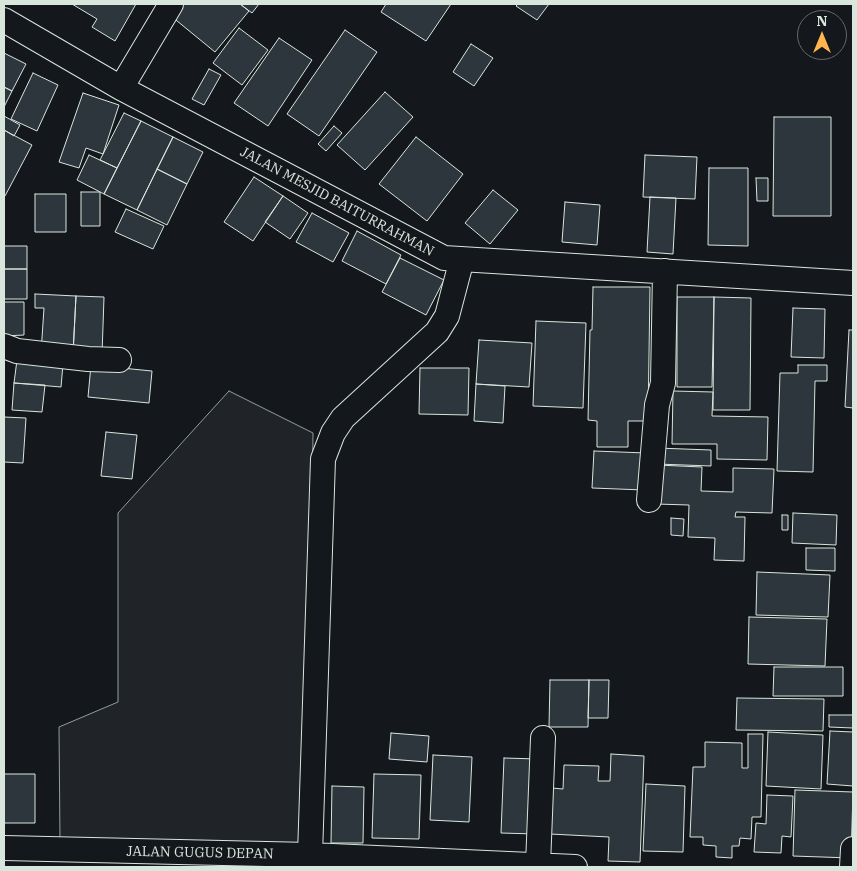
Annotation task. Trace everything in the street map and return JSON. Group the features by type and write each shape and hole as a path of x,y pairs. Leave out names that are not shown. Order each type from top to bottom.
{"street":[{"path":"122,88 171,4"},
{"name":"JALAN MESJID BAITURRAHMAN","path":"4,20 122,88 444,258 853,283"},
{"path":"310,855 323,459 333,433 343,418 437,332 447,316 462,259"},
{"path":"649,500 657,405 663,383 665,271"},
{"path":"4,346 26,352 88,359 119,360"},
{"path":"538,865 543,738"},
{"name":"JALAN GUGUS DEPAN","path":"4,848 224,860 310,855 575,867"},
{"path":"852,867 853,849"}],"shaded area":[{"path":"229,391 313,433 308,847 60,842 59,727 118,702 118,513"}],"building":[{"path":"72,4 136,4 115,41 92,27 97,19"},
{"path":"181,4 240,4 249,11 215,52 171,16"},
{"path":"240,4 259,4 252,13"},
{"path":"386,4 451,4 426,41 381,12"},
{"path":"518,4 549,4 537,20 516,6"},
{"path":"239,28 268,50 242,85 213,63"},
{"path":"345,30 377,52 319,136 287,114"},
{"path":"279,38 312,60 268,126 234,103"},
{"path":"471,44 493,58 474,86 453,72"},
{"path":"4,53 26,64 12,91 4,87"},
{"path":"209,69 221,75 204,105 192,99"},
{"path":"33,73 58,85 37,131 11,119"},
{"path":"4,87 12,91 4,107"},
{"path":"385,92 413,117 365,170 337,145"},
{"path":"83,93 119,105 103,154 86,148 79,168 59,162"},
{"path":"124,113 141,121 117,168 100,160"},
{"path":"4,116 20,125 14,136 4,130"},
{"path":"774,117 831,117 831,216 773,216"},
{"path":"141,121 173,137 137,210 104,194"},
{"path":"334,126 342,133 326,151 318,144"},
{"path":"4,130 32,145 5,196 4,195"},
{"path":"173,137 203,152 187,184 157,169"},
{"path":"416,137 463,174 427,221 379,184"},
{"path":"89,155 117,168 104,194 77,180"},
{"path":"645,155 697,157 695,199 643,197"},
{"path":"709,168 748,168 748,246 708,245"},
{"path":"157,169 187,184 167,225 137,210"},
{"path":"254,177 283,196 253,241 224,222"},
{"path":"756,178 768,178 768,201 757,201"},
{"path":"493,190 518,210 490,244 465,223"},
{"path":"81,192 100,192 100,226 81,226"},
{"path":"35,194 66,194 66,232 35,232"},
{"path":"283,196 308,213 290,239 265,222"},
{"path":"650,197 676,198 673,254 647,252"},
{"path":"565,202 600,205 597,245 562,242"},
{"path":"126,209 164,226 153,249 115,232"},
{"path":"312,213 349,233 333,262 296,242"},
{"path":"357,231 401,255 386,284 342,261"},
{"path":"4,246 27,246 27,269 4,269"},
{"path":"400,258 444,280 426,315 382,292"},
{"path":"4,269 27,269 27,299 4,299"},
{"path":"593,287 650,287 648,421 628,421 628,447 597,447 597,421 588,420"},
{"path":"35,294 76,296 73,354 41,353 44,308 35,308"},
{"path":"76,296 104,297 102,355 73,354"},
{"path":"677,297 714,297 712,387 677,387"},
{"path":"714,297 751,298 750,410 713,410"},
{"path":"4,302 24,302 24,335 4,336"},
{"path":"793,308 825,309 824,358 791,357"},
{"path":"536,321 586,323 583,408 533,406"},
{"path":"849,330 853,330 853,408 845,407"},
{"path":"479,340 532,343 529,387 476,384"},
{"path":"17,360 63,364 61,387 14,383"},
{"path":"91,365 152,371 149,403 88,397"},
{"path":"798,365 827,365 827,381 815,381 813,472 777,471 780,373 798,373"},
{"path":"420,368 469,368 468,415 419,414"},
{"path":"14,383 45,385 42,412 12,410"},
{"path":"476,384 505,386 503,423 474,421"},
{"path":"673,391 713,392 712,416 768,417 767,460 717,459 717,444 672,444"},
{"path":"4,417 26,418 23,463 4,462"},
{"path":"106,432 137,435 132,479 101,476"},
{"path":"657,448 711,450 711,466 657,464"},
{"path":"594,451 646,453 644,490 592,488"},
{"path":"657,465 702,467 701,491 733,492 733,468 774,469 772,513 736,512 735,517 745,517 744,561 714,560 715,538 688,537 689,505 656,504"},
{"path":"793,513 837,515 836,545 792,543"},
{"path":"782,515 788,515 788,530 782,530"},
{"path":"671,518 684,519 683,536 671,535"},
{"path":"806,548 835,548 835,571 806,570"},
{"path":"757,572 830,575 828,617 756,615"},
{"path":"749,617 827,619 825,666 748,664"},
{"path":"774,667 843,667 843,696 773,696"},
{"path":"550,680 589,680 588,727 549,727"},
{"path":"589,680 609,680 608,718 588,718"},
{"path":"737,698 824,699 823,731 736,730"},
{"path":"829,715 853,715 853,728 829,727"},
{"path":"830,731 853,732 853,786 827,784"},
{"path":"768,732 823,735 821,789 766,786"},
{"path":"391,733 429,736 427,762 389,759"},
{"path":"748,734 763,734 761,817 752,817 751,839 740,838 739,846 732,846 732,858 716,857 716,846 703,845 703,837 690,837 693,767 705,767 705,742 742,743 742,768 748,768"},
{"path":"611,754 644,756 640,862 608,861 609,837 550,834 552,788 563,789 564,765 599,766 598,781 610,781"},
{"path":"433,755 472,757 469,822 430,820"},
{"path":"504,758 538,759 535,834 501,833"},
{"path":"4,774 35,774 35,823 4,823"},
{"path":"374,774 421,775 419,839 372,838"},
{"path":"646,784 685,786 683,852 643,851"},
{"path":"332,786 364,787 363,843 331,843"},
{"path":"795,790 853,792 851,858 793,856"},
{"path":"767,795 793,796 791,837 782,836 781,853 754,852 756,823 766,824"}]}
